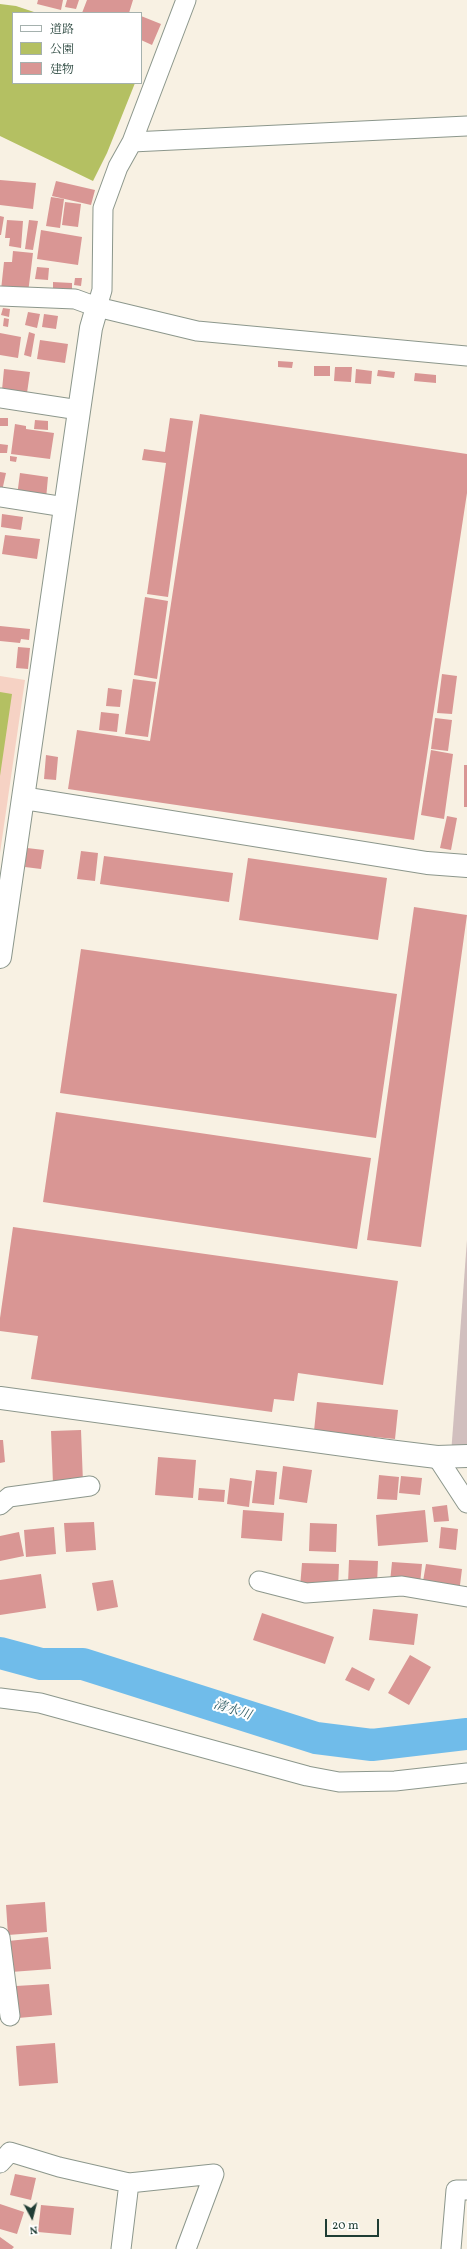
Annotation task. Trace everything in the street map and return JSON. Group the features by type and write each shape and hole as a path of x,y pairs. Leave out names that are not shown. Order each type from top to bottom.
{"street":[{"path":"0,957 91,328 102,290 103,208 118,168 132,142 183,1"},
{"path":"132,142 467,126"},
{"path":"0,296 75,299 97,307 197,331 467,356"},
{"path":"0,398 79,410"},
{"path":"0,497 65,507"},
{"path":"23,798 419,862 467,866"},
{"path":"0,1398 437,1457 467,1456"},
{"path":"437,1457 467,1503"},
{"path":"0,1506 9,1497 90,1486"},
{"path":"259,1581 306,1593 402,1586 467,1597"},
{"path":"0,1698 40,1703 307,1776 339,1782 396,1781 467,1773"},
{"path":"0,1937 10,2016"},
{"path":"0,2163 10,2152 59,2167 129,2183 214,2174 186,2249"},
{"path":"121,2249 129,2183"},
{"path":"451,2249 456,2190 467,2190"}],"shaded area":[{"path":"0,676 25,680 0,853"},
{"path":"467,1240 467,1454 451,1454"}],"green space":[{"path":"0,4 16,6 34,12 12,12 12,84 135,84 107,153 93,181 0,136"},
{"path":"0,692 12,694 0,776"}],"building":[{"path":"38,0 63,0 61,10 37,4"},
{"path":"67,0 79,0 76,9 65,7"},
{"path":"87,0 133,0 129,12 82,12"},
{"path":"142,16 161,24 152,45 142,40"},
{"path":"0,180 36,183 33,209 0,205"},
{"path":"56,181 95,190 91,205 52,196"},
{"path":"51,197 64,199 60,228 46,226"},
{"path":"65,202 81,204 78,227 62,225"},
{"path":"0,216 4,217 1,235 0,235"},
{"path":"7,220 23,221 21,248 9,246 10,238 5,238"},
{"path":"29,220 38,221 33,250 25,249"},
{"path":"41,230 82,237 78,265 37,259"},
{"path":"13,251 33,253 28,293 1,290 4,262 12,262"},
{"path":"37,267 49,268 48,280 35,279"},
{"path":"75,278 82,278 81,286 74,285"},
{"path":"53,282 72,283 72,294 53,293"},
{"path":"3,308 10,309 9,317 1,315"},
{"path":"28,312 40,314 37,328 25,325"},
{"path":"44,314 58,316 56,329 42,327"},
{"path":"4,318 9,319 8,327 3,326"},
{"path":"29,332 35,334 31,357 24,355"},
{"path":"0,333 21,337 18,358 0,355"},
{"path":"40,340 68,344 65,363 37,359"},
{"path":"278,361 293,362 292,368 278,367"},
{"path":"314,366 330,366 330,376 314,376"},
{"path":"335,367 352,367 351,382 334,381"},
{"path":"4,369 30,372 27,393 2,390"},
{"path":"356,369 372,371 371,384 355,383"},
{"path":"378,370 395,372 394,378 377,376"},
{"path":"415,373 436,375 436,383 414,381"},
{"path":"200,414 467,454 467,493 414,840 68,789 77,730 150,741"},
{"path":"0,418 8,418 8,426 0,426"},
{"path":"170,418 193,421 168,597 147,594 166,463 142,460 144,449 165,452"},
{"path":"35,420 48,421 48,430 34,429"},
{"path":"15,424 26,426 26,429 54,433 50,459 11,454"},
{"path":"0,444 8,445 7,453 0,453"},
{"path":"10,456 17,457 16,462 10,461"},
{"path":"0,472 6,473 2,491 0,491"},
{"path":"20,473 48,477 46,499 17,496"},
{"path":"2,514 23,517 21,530 1,527"},
{"path":"5,535 40,539 37,559 2,554"},
{"path":"145,597 168,601 157,679 134,675"},
{"path":"0,626 30,629 29,640 21,639 20,643 0,641"},
{"path":"18,647 30,648 28,669 16,668"},
{"path":"442,674 457,676 452,714 437,713"},
{"path":"133,679 156,682 148,737 125,734"},
{"path":"108,688 122,690 120,707 106,706"},
{"path":"101,712 119,714 117,732 99,730"},
{"path":"435,718 452,720 448,751 431,749"},
{"path":"431,750 453,754 444,819 421,815"},
{"path":"46,755 58,757 56,780 44,779"},
{"path":"464,765 467,765 467,807 464,807"},
{"path":"447,816 457,818 451,850 440,848"},
{"path":"27,848 44,850 41,869 25,867"},
{"path":"81,851 98,853 95,881 77,879"},
{"path":"104,856 233,873 229,902 100,884"},
{"path":"248,858 387,878 378,940 239,920"},
{"path":"414,907 467,915 421,1247 367,1240"},
{"path":"81,949 397,994 376,1138 60,1093"},
{"path":"56,1112 371,1158 357,1249 43,1202"},
{"path":"13,1227 398,1281 383,1385 298,1373 294,1401 274,1399 272,1412 31,1379 38,1336 0,1331 0,1318"},
{"path":"317,1402 398,1410 395,1439 314,1431"},
{"path":"81,1430 83,1483 53,1484 51,1431"},
{"path":"0,1440 3,1440 5,1462 0,1463"},
{"path":"158,1457 196,1460 193,1498 155,1495"},
{"path":"283,1466 312,1470 307,1503 279,1499"},
{"path":"256,1470 277,1472 274,1505 252,1503"},
{"path":"379,1475 399,1477 397,1500 377,1499"},
{"path":"401,1476 422,1478 420,1495 399,1493"},
{"path":"230,1478 252,1481 249,1507 227,1504"},
{"path":"199,1488 225,1490 224,1502 198,1500"},
{"path":"447,1505 449,1521 434,1522 432,1507"},
{"path":"243,1510 284,1513 282,1541 241,1538"},
{"path":"425,1510 428,1542 378,1546 376,1515"},
{"path":"94,1522 96,1550 66,1552 64,1523"},
{"path":"310,1523 337,1524 336,1552 309,1551"},
{"path":"54,1527 56,1554 26,1557 24,1530"},
{"path":"441,1527 458,1529 456,1550 439,1548"},
{"path":"19,1532 24,1556 0,1561 0,1536"},
{"path":"349,1560 378,1561 377,1584 348,1583"},
{"path":"392,1562 422,1564 420,1584 390,1582"},
{"path":"302,1563 339,1564 338,1589 300,1587"},
{"path":"426,1564 462,1569 459,1593 422,1587"},
{"path":"41,1574 46,1608 0,1615 0,1580"},
{"path":"113,1580 118,1607 97,1611 92,1583"},
{"path":"373,1609 418,1614 414,1645 369,1640"},
{"path":"262,1613 334,1637 325,1664 253,1640"},
{"path":"410,1655 431,1667 409,1705 388,1693"},
{"path":"352,1667 375,1679 369,1691 345,1680"},
{"path":"45,1902 47,1932 8,1935 6,1905"},
{"path":"48,1937 51,1969 11,1972 8,1941"},
{"path":"49,1984 52,2015 18,2018 16,1986"},
{"path":"55,2043 58,2083 19,2086 16,2046"},
{"path":"15,2174 36,2178 31,2200 10,2195"},
{"path":"0,2204 24,2212 17,2234 0,2229"},
{"path":"41,2205 74,2208 71,2235 38,2232"},
{"path":"0,2237 14,2247 12,2249 0,2249"}],"waterway":[{"name":"清水川","path":"0,1653 41,1664 83,1664 316,1738 372,1745 467,1734"}]}
